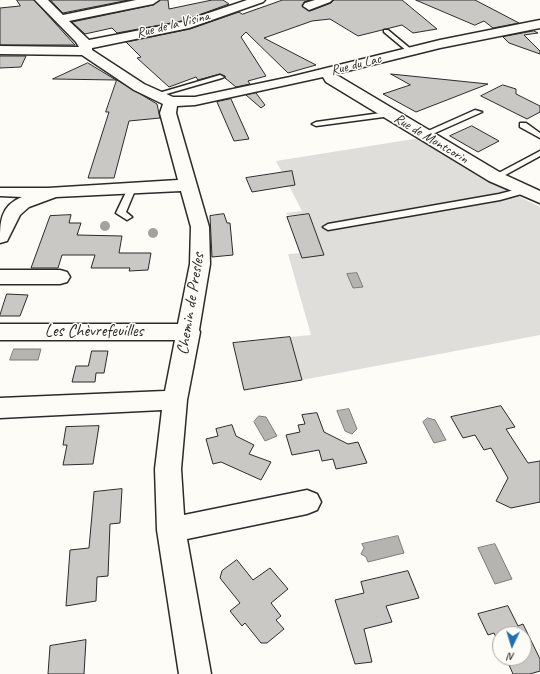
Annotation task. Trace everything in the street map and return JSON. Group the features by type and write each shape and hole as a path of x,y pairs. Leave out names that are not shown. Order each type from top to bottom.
{"street":[{"path":"41,0 56,17 61,19 86,48 127,80 163,98"},
{"path":"61,19 153,0"},
{"name":"Rue de la Visina","path":"0,50 86,48 185,25 259,0"},
{"path":"309,6 326,0"},
{"name":"Rue du Lac","path":"163,98 195,101 326,72 410,51 540,24"},
{"name":"Rue de Montcorin","path":"326,72 331,79 423,135 495,177 522,191 540,198"},
{"name":"Chemin de Presles","path":"163,98 200,227 200,264 189,332 175,400 168,469 171,530 195,674"},
{"path":"5,192 54,192 188,185"},
{"path":"0,237 12,212 23,203 54,192"},
{"path":"0,277 60,277"},
{"name":"Les Chèvrefeuilles","path":"0,332 189,332"},
{"path":"0,408 175,400"},
{"path":"171,530 307,502"}],"lane":[{"path":"386,31 410,51"},
{"path":"163,98 220,77"},
{"path":"423,135 478,112"},
{"path":"316,124 388,114"},
{"path":"523,125 540,136"},
{"path":"495,177 540,153"},
{"path":"127,217 120,213 132,188"},
{"path":"328,227 500,197 522,191"}],"shaded area":[{"path":"420,138 492,183 540,207 540,335 302,380 290,337 311,335 288,254 301,253 302,258 324,255 309,214 287,215 286,213 302,211 276,161"},
{"path":"357,273 363,287 353,288 347,274"},
{"path":"14,349 41,349 38,360 10,360"},
{"path":"349,409 357,429 352,434 345,431 337,411"},
{"path":"259,416 266,417 277,436 265,441 254,422"},
{"path":"428,418 435,420 446,440 434,443 423,422"},
{"path":"398,536 404,553 368,562 366,557 361,554 364,548 362,544"},
{"path":"495,544 512,579 495,584 478,548"}],"building":[{"path":"17,0 34,0 75,45 0,45 0,8 20,6"},
{"path":"51,0 129,0 63,13"},
{"path":"160,0 168,0 169,9 212,0 223,0 229,4 182,21 117,33 112,28 85,34 72,22 153,5"},
{"path":"283,0 310,0 304,2 302,6 310,11 331,3 334,0 402,0 437,29 413,33 402,25 358,36 330,19 312,21 264,38 316,65 288,73 246,32 241,37 266,76 248,81 250,84 236,87 225,78 225,76 220,74 198,80 196,77 169,87 137,58 141,57 126,42 190,29 239,12 242,14"},
{"path":"416,0 475,0 519,23 493,28 484,21 475,25"},
{"path":"534,31 538,33 524,35 540,51 540,54 509,43 503,37"},
{"path":"0,56 26,56 21,67 0,68"},
{"path":"88,63 116,80 53,79"},
{"path":"391,74 488,84 416,112 383,94 410,85"},
{"path":"117,80 157,104 160,118 129,121 114,178 88,178 109,112 106,112"},
{"path":"503,85 516,89 516,94 540,106 540,112 527,119 481,96"},
{"path":"256,93 265,105 261,108 246,95"},
{"path":"231,99 249,139 234,141 217,102"},
{"path":"472,126 499,141 478,152 450,136"},
{"path":"292,171 295,185 252,192 246,178"},
{"path":"224,214 227,223 230,223 233,255 212,257 210,216"},
{"path":"309,214 324,255 302,258 287,217"},
{"path":"71,215 69,223 81,223 77,235 122,236 119,253 151,253 148,270 129,271 130,268 91,268 95,255 62,255 58,268 31,268 50,216"},
{"path":"7,294 28,295 20,316 0,316"},
{"path":"290,337 302,380 244,390 233,343"},
{"path":"92,351 108,351 104,373 96,373 95,382 72,382 76,366 88,366"},
{"path":"501,406 515,427 506,429 528,463 540,461 540,502 511,508 496,501 508,478 491,448 484,450 475,435 463,438 451,417"},
{"path":"317,413 324,432 348,444 358,442 367,463 336,469 333,459 322,461 319,450 292,455 286,435 300,432 298,425 305,424 302,415"},
{"path":"232,425 236,436 254,445 249,454 271,462 261,480 221,462 213,464 206,439 218,436 216,429"},
{"path":"99,426 93,464 63,465 67,445 63,445 66,427"},
{"path":"122,489 120,523 110,524 108,576 97,577 96,601 66,606 70,550 89,548 94,492"},
{"path":"237,560 253,580 270,568 288,589 271,603 281,616 276,620 284,629 267,643 261,643 245,623 242,626 230,611 240,603 220,578 222,571"},
{"path":"408,571 419,598 386,606 392,622 364,629 372,662 355,664 335,600 364,593 361,582"},
{"path":"508,606 518,626 492,626 492,634 488,635 478,614"},
{"path":"86,640 84,674 48,674 50,646"},
{"path":"532,643 540,659 540,671 530,674 513,674 510,666 532,666"}]}
